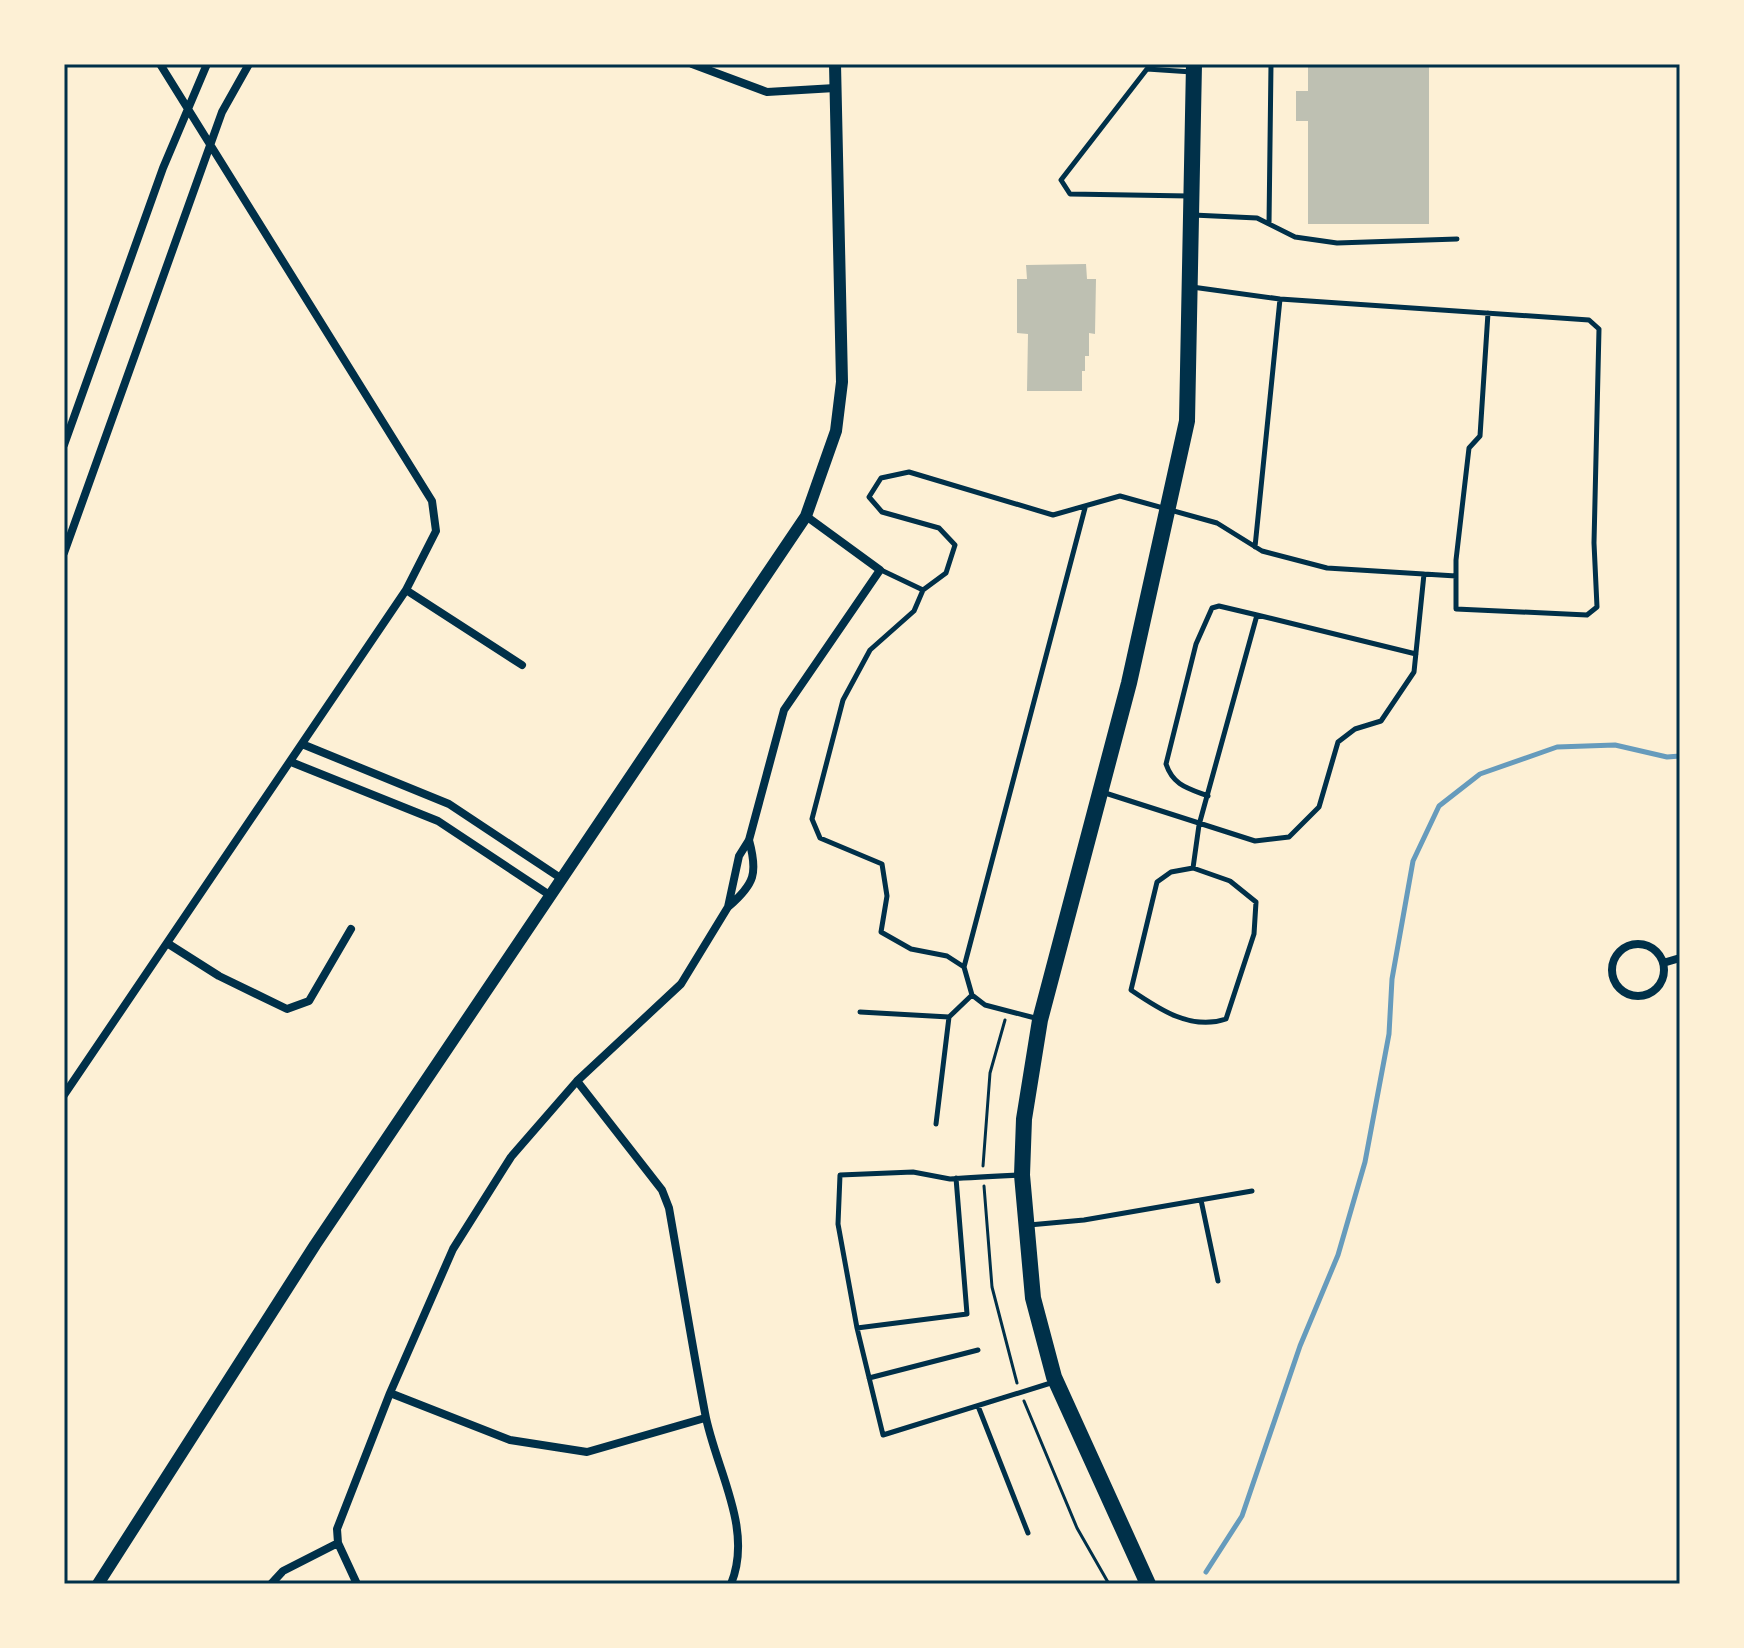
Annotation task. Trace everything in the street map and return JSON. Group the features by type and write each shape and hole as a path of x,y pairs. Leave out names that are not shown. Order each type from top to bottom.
{"main road":[{"path":"1148,1584 1055,1381 1033,1298 1024,1226 1022,1175 1024,1119 1040,1020 1101,792 1170,511 1187,421 1194,196 1194,68"}],"street":[{"path":"64,1095 406,590 436,531 432,501 160,64"},
{"path":"64,445 186,109 207,64"},
{"path":"64,553 222,112 249,64"},
{"path":"692,64 767,92 835,88"},
{"path":"98,1584 315,1245 559,877 806,516 836,431 842,382 835,64"},
{"path":"728,907 739,856 749,840 784,710 880,570 806,516"},
{"path":"406,590 522,665"},
{"path":"302,744 449,804 559,877"},
{"path":"291,762 438,821 548,894"},
{"path":"357,1584 338,1543 337,1529 390,1393 453,1249 511,1157 577,1081 681,984 728,907 747,891 756,865 749,840"},
{"path":"167,943 219,976 287,1009 309,1001 351,929"},
{"path":"1632,944 1649,946 1663,963 1661,984 1648,995 1622,992 1612,978 1613,961 1632,944"},
{"path":"1663,963 1680,958"},
{"path":"577,1081 666,1199 705,1418 727,1481 740,1563 731,1584"},
{"path":"390,1393 510,1440 587,1452 705,1418"},
{"path":"271,1584 283,1571 338,1543"}],"lane":[{"path":"1269,224 1271,64"},
{"path":"1194,68 1147,69 1061,180 1070,194 1194,196"},
{"path":"1192,215 1257,218 1295,237 1337,243 1457,239"},
{"path":"1192,287 1280,299 1488,313 1589,320 1599,329 1594,543 1597,607 1587,615 1456,609 1456,576 1469,448 1480,436 1488,313"},
{"path":"1255,547 1280,299"},
{"path":"964,967 947,956 911,949 881,932 887,896 882,864 820,838 812,819 843,700 870,650 914,611 923,590 946,573 955,545 939,528 882,512 869,497 881,478 909,472 1053,515 1120,496 1217,523 1255,547 1327,568 1456,576"},
{"path":"1040,1020 1001,1012 972,995 964,967 1085,507"},
{"path":"880,570 923,590"},
{"path":"1101,792 1255,841 1289,837 1319,807 1338,742 1355,729 1381,721 1414,672 1424,574"},
{"path":"1208,796 1180,786 1170,777 1166,764 1196,644 1212,608 1219,606 1416,654"},
{"path":"1193,868 1199,825 1257,615"},
{"path":"1193,868 1230,881 1256,902 1254,934 1226,1019 1208,1025 1164,1013 1131,990 1157,882 1171,872 1193,868"},
{"path":"936,1124 949,1017 972,995"},
{"path":"860,1012 949,1017"},
{"path":"1022,1175 956,1178 913,1172 840,1175 838,1224 857,1328 883,1435 1055,1381"},
{"path":"857,1328 967,1314 956,1178"},
{"path":"1024,1226 1084,1220 1252,1191"},
{"path":"1201,1200 1218,1281"},
{"path":"869,1378 978,1350"},
{"path":"978,1406 1028,1533"}],"building":[{"path":"1308,66 1429,66 1429,224 1308,224 1308,121 1296,121 1296,91 1308,91"},
{"path":"1086,264 1087,279 1096,279 1095,334 1089,333 1089,356 1085,356 1085,371 1082,371 1082,391 1027,391 1028,334 1017,333 1017,279 1027,279 1026,265"}],"waterway":[{"path":"1206,1572 1242,1516 1300,1346 1338,1255 1365,1162 1389,1034 1392,979 1413,861 1439,806 1480,774 1557,747 1615,745 1667,757 1680,756"}]}
